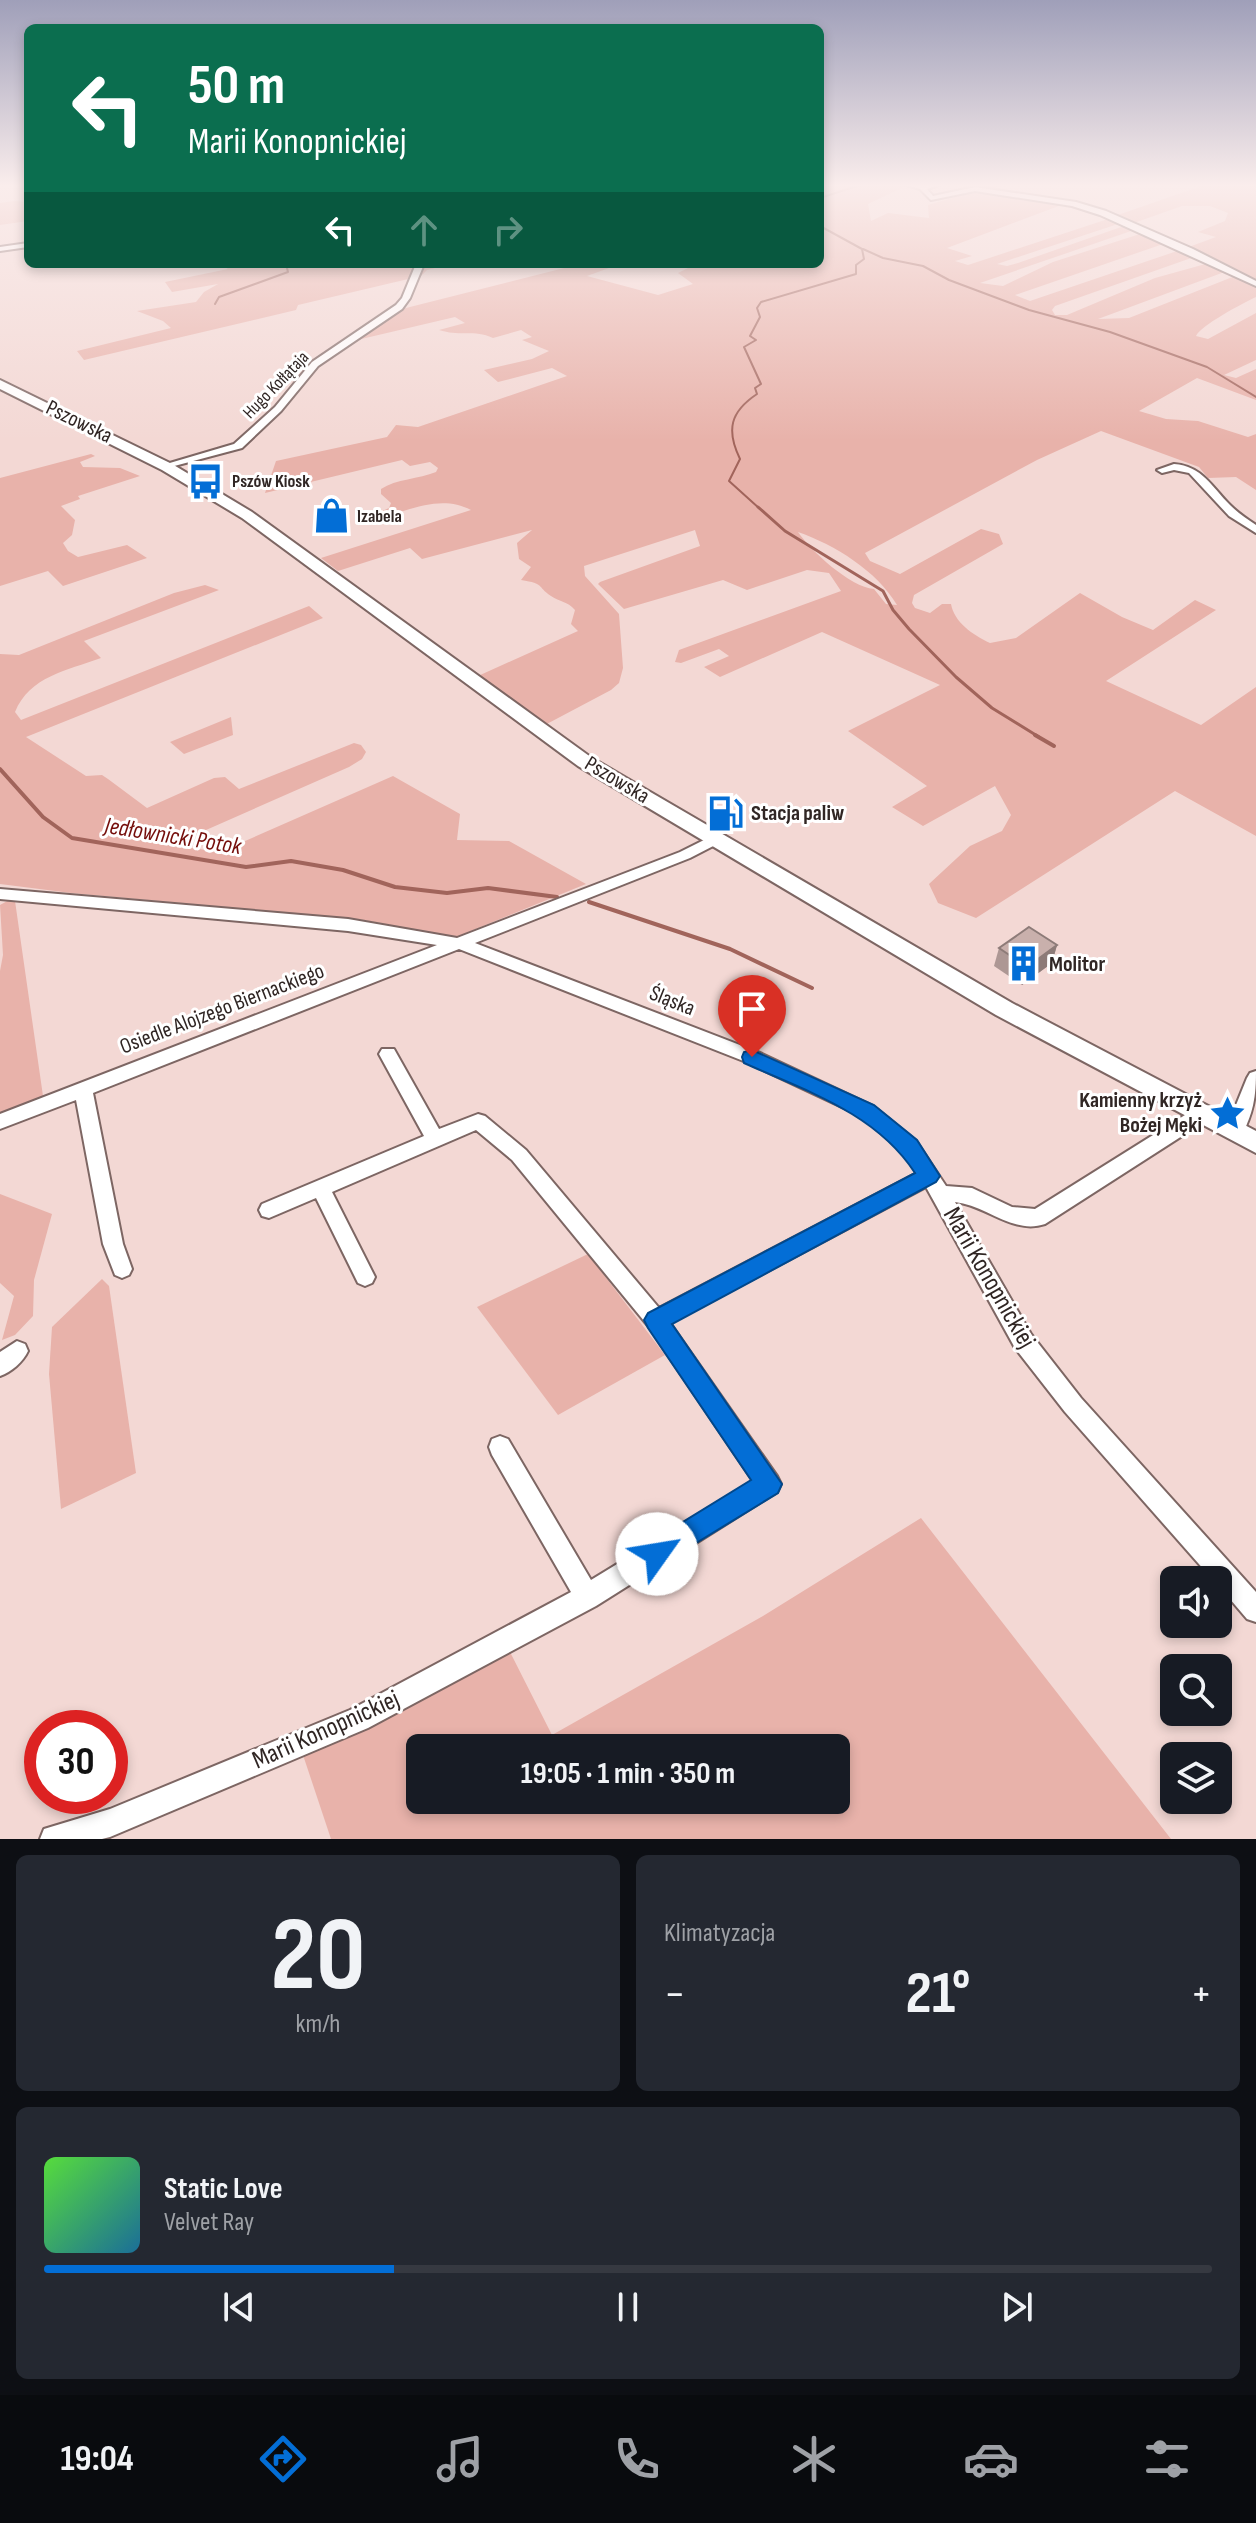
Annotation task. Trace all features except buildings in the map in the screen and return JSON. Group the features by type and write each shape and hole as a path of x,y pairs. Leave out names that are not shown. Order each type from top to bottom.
{"main road":[{"name":"Pszowska","path":"0,384 167,467 247,515 585,762 1004,1009 1245,1138"}],"street":[{"name":"Hugo Kołłątaja","path":"167,467 238,446 278,409 315,364 399,307 418,270"},
{"path":"1225,270 1256,284"},
{"path":"1162,470 1174,466 1188,468 1201,476 1228,510 1256,530"},
{"path":"462,944 685,855 716,839"},
{"name":"Śląska","path":"0,894 348,925 462,944 752,1057 867,1111 909,1146 934,1184"},
{"name":"Osiedle Alojzego Biernackiego","path":"0,1122 462,944"},
{"path":"388,1054 435,1139"},
{"path":"1245,1138 1256,1078"},
{"path":"83,1088 113,1244 122,1269"},
{"path":"656,1320 934,1184 972,1196 1009,1215 1038,1218 1200,1115"},
{"name":"Marii Konopnickiej","path":"54,1839 110,1823 359,1719 587,1597 769,1484 656,1320 519,1155 478,1121 269,1210"},
{"name":"Marii Konopnickiej","path":"934,1184 1023,1341 1073,1405 1256,1610"},
{"path":"321,1188 365,1277"},
{"path":"500,1447 587,1597"}],"shaded area":[{"path":"224,270 428,270 421,276 298,305 296,310 84,360 77,351 171,328 163,321 137,311 196,302 204,292 218,284 172,292 165,282"},
{"path":"557,270 604,270 587,276 658,295 693,284 678,273 684,270 1018,270 980,283 1003,286 1037,270 1088,270 1015,295 1030,301 1122,270 1158,270 1055,306 1052,310 1055,315 1067,315 1155,278 1184,270 1227,271 1098,319 1129,318 1235,276 1256,287 1256,297 1213,321 1196,336 1208,339 1256,313 1256,360 1224,375 1236,378 1256,369 1256,400 1197,378 1139,411 1166,419 1198,421 1248,437 1256,434 1256,490 1236,477 1208,478 1199,467 1101,431 1037,460 865,553 870,561 900,574 981,529 999,534 1003,544 914,595 912,603 915,608 930,613 942,604 951,604 956,617 965,627 990,643 1016,638 1080,593 1122,617 1153,630 1195,600 1216,610 1106,681 1201,725 1256,687 1256,836 1175,791 976,918 938,903 929,884 970,846 1002,831 1011,815 995,786 923,826 892,807 927,786 848,731 940,685 822,632 720,677 704,667 729,656 719,649 681,663 675,662 679,650 841,591 829,573 807,570 747,590 723,580 624,609 598,584 700,546 695,530 584,566 585,576 619,614 623,668 619,683 611,690 543,726 478,676 578,631 571,624 575,610 572,607 551,596 538,584 521,580 531,567 519,559 517,543 532,530 422,559 410,548 338,571 321,558 471,510 460,505 437,503 378,519 378,513 389,508 391,503 381,494 381,489 436,472 438,468 430,462 410,466 402,460 265,493 276,461 387,437 396,425 418,427 567,376 552,368 498,382 484,370 532,359 549,351 522,340 532,337 521,330 493,338 439,330 465,323 455,317 357,340 402,309","holes":["798,532 840,552 867,570 897,605 886,604 874,589 843,575 821,558"]},
{"path":"1231,270 1256,270 1256,282"},
{"path":"91,454 95,456 80,462 83,467 120,468 140,476 78,496 80,499 61,506 75,520 72,535 63,543 68,551 78,557 127,545 147,558 63,586 48,571 0,586 0,478"},
{"path":"205,585 219,590 84,641 101,658 50,676 30,690 15,712 21,720 309,606 323,618 26,737 86,776 102,775 147,808 214,778 225,777 239,789 354,743 361,745 366,752 362,759 349,767 172,845 220,852 393,776 460,814 457,840 509,841 586,884 456,937 363,920 0,884 0,654 19,655 174,593"},
{"path":"231,717 233,735 184,754 170,742"},
{"path":"11,899 15,901 43,1096 0,1115 0,971 3,955 0,905"},
{"path":"0,1194 52,1214 34,1280 33,1316 15,1335 2,1340 14,1296 0,1283"},
{"path":"588,1254 665,1355 558,1415 477,1307"},
{"path":"102,1279 109,1286 136,1473 61,1509 49,1374 52,1327"},
{"path":"921,1518 1171,1839 331,1839 302,1752 509,1650 551,1734 406,1734 406,1814 850,1814 850,1734 554,1734 763,1616"}],"waterway":[{"path":"215,304 219,297 287,270"},
{"path":"760,509 729,481 740,459 733,439 733,422 741,408 757,394 755,388 761,384 744,347 756,340 750,336 760,317 757,308 761,302 856,274 856,270"},
{"path":"930,270 1029,310 1110,332 1207,367 1256,397"},
{"path":"758,507 785,531 883,591 893,610 909,629 956,677 992,708 1039,737"},
{"path":"1035,735 1054,746"},
{"name":"Jedłownicki Potok","path":"0,769 43,817 72,838 246,867 291,861 343,870 395,887 447,893 488,888 557,897"},
{"path":"589,902 730,949 812,988"}],"place":[{"name":"Pszów Kiosk","path":"206,481"},
{"name":"Izabela","path":"331,516"},
{"name":"Stacja paliw","path":"725,813"},
{"name":"Molitor","path":"1023,964"},
{"name":"Kamienny krzyż Bożej Męki","path":"1228,1113"}],"route":[{"path":"657,1554 769,1484 656,1320 929,1176 909,1146 867,1111 752,1057"}]}
